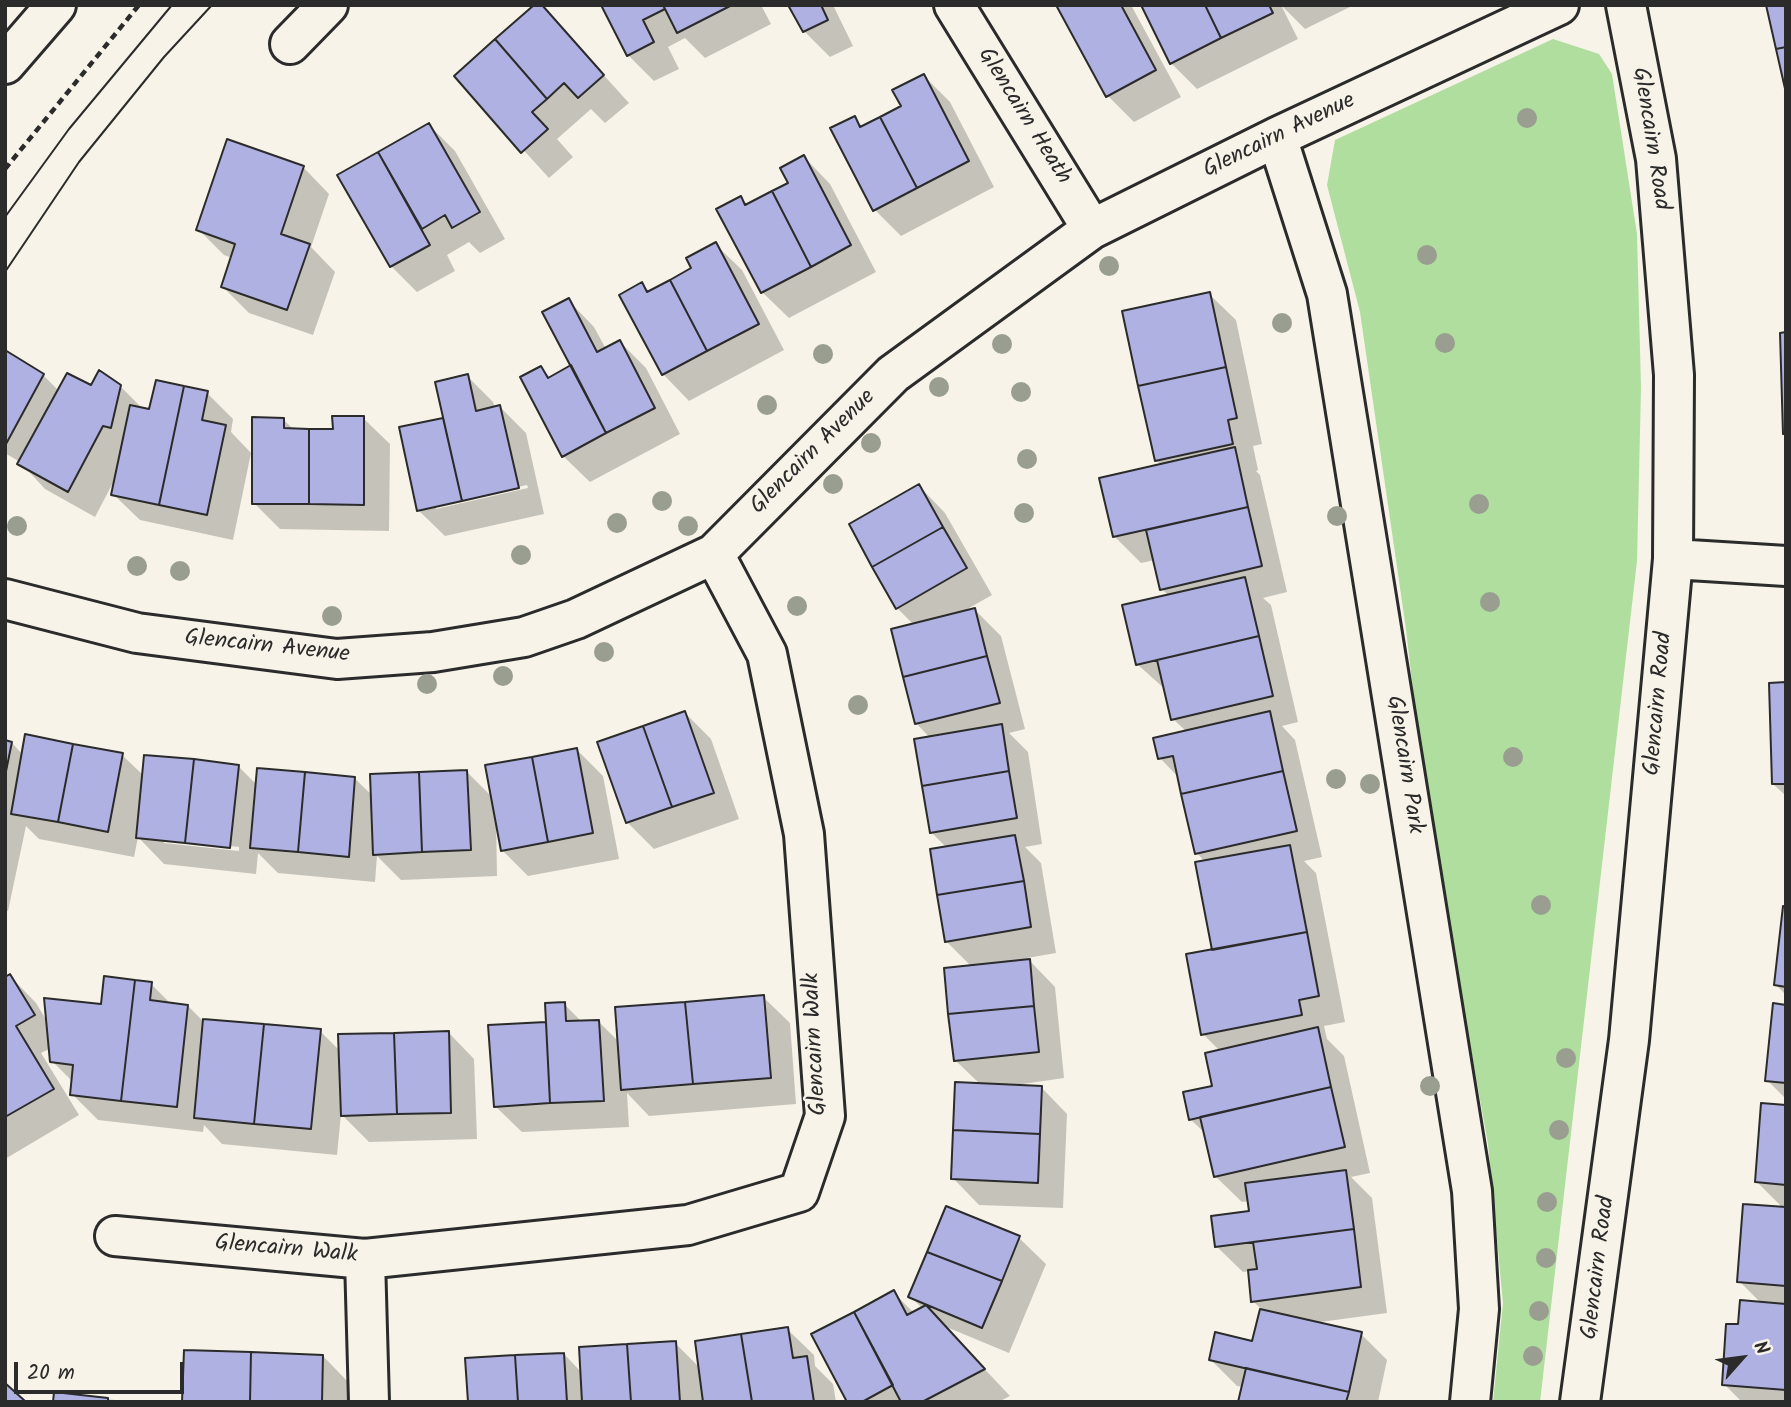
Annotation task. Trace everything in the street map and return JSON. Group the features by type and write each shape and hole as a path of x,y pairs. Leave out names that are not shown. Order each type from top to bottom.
{"street":[{"path":"5,64 56,5"},
{"path":"290,44 328,5"},
{"name":"Glencairn Heath","path":"954,5 1092,229"},
{"name":"Glencairn Avenue","path":"5,599 137,633 337,659 433,652 524,637 576,620 714,554 893,374 1092,229 1277,137 1559,5"},
{"name":"Glencairn Road","path":"1580,1402 1629,1040 1673,559 1674,375 1656,159 1626,5"},
{"name":"Glencairn Park","path":"1277,137 1327,294 1472,1191 1479,1309 1470,1402"},
{"name":"Glencairn Walk","path":"115,1236 365,1259 688,1225 799,1192 825,1116 804,834 767,654 714,554"},
{"path":"1673,559 1786,566"},
{"path":"365,1259 369,1402"}],"path":[{"path":"5,169 139,5"}],"green space":[{"path":"1553,39 1599,54 1612,74 1637,234 1641,388 1637,561 1540,1402 1493,1402 1503,1303 1488,1144 1424,787 1406,629 1360,312 1327,185 1335,140"}],"building":[{"path":"534,5 542,5 604,75 578,98 564,83 547,99 495,39"},
{"path":"601,5 663,5 665,9 643,20 654,42 627,56"},
{"path":"663,5 732,5 677,33"},
{"path":"788,5 821,5 828,20 803,32"},
{"path":"1056,5 1121,5 1156,70 1106,97"},
{"path":"1141,5 1205,5 1221,38 1170,64"},
{"path":"1205,5 1269,5 1273,13 1221,38"},
{"path":"1766,5 1786,5 1786,47 1776,49"},
{"path":"495,39 547,99 532,112 548,129 521,153 454,76"},
{"path":"1786,47 1786,93 1776,49"},
{"path":"924,74 969,161 917,188 880,117 901,106 892,90"},
{"path":"855,116 860,127 880,117 917,188 873,211 830,128"},
{"path":"429,123 480,212 452,228 445,215 422,229 378,152"},
{"path":"227,139 304,166 281,234 310,244 287,310 221,287 235,244 196,230"},
{"path":"378,152 430,245 390,267 337,175"},
{"path":"804,155 851,245 811,267 772,191 788,183 780,168"},
{"path":"772,191 811,267 761,293 716,209 741,196 745,205"},
{"path":"716,242 759,324 707,351 670,280 691,268 686,258"},
{"path":"670,280 707,351 662,375 619,295 642,282 647,292"},
{"path":"1210,292 1226,367 1138,386 1122,311"},
{"path":"569,298 597,352 620,340 655,408 606,433 542,312"},
{"path":"1786,332 1786,434 1783,434 1780,333"},
{"path":"5,350 44,374 6,444 5,443"},
{"path":"571,365 606,433 562,457 520,377 541,366 548,378"},
{"path":"1226,367 1237,418 1228,420 1233,444 1155,461 1138,386"},
{"path":"99,370 121,385 111,428 103,426 68,492 17,464 67,373 91,385"},
{"path":"468,374 476,411 500,405 519,488 462,501 435,382"},
{"path":"156,380 184,386 159,505 111,495 130,405 149,409"},
{"path":"184,386 208,391 202,420 226,425 207,515 159,505"},
{"path":"332,416 364,416 364,505 309,504 309,429 333,429"},
{"path":"252,417 284,418 284,428 309,429 309,504 252,504"},
{"path":"443,418 462,501 417,511 399,427"},
{"path":"1235,447 1248,507 1113,537 1099,478"},
{"path":"919,484 943,527 872,567 849,524"},
{"path":"1248,507 1262,566 1160,590 1146,530"},
{"path":"943,527 967,568 896,609 872,567"},
{"path":"1245,577 1259,636 1136,665 1122,605"},
{"path":"975,608 987,656 903,677 891,629"},
{"path":"1259,636 1273,696 1171,720 1157,660"},
{"path":"987,656 1000,703 915,724 903,677"},
{"path":"1786,682 1786,784 1772,784 1769,683"},
{"path":"685,711 714,793 672,807 643,726"},
{"path":"1270,711 1283,771 1181,794 1173,756 1158,759 1153,738"},
{"path":"1002,724 1009,771 922,786 914,739"},
{"path":"643,726 672,807 626,823 597,742"},
{"path":"25,734 73,744 58,822 11,814"},
{"path":"5,740 12,742 5,776"},
{"path":"73,744 123,753 108,832 58,822"},
{"path":"577,748 593,833 548,842 532,757"},
{"path":"144,755 194,759 185,843 136,838"},
{"path":"532,757 548,842 501,851 485,765"},
{"path":"194,759 239,765 230,848 185,843"},
{"path":"257,768 305,772 298,852 250,848"},
{"path":"467,770 471,850 422,852 419,772"},
{"path":"1009,771 1017,818 930,833 922,786"},
{"path":"1283,771 1297,831 1195,854 1181,794"},
{"path":"305,772 355,777 349,857 298,852"},
{"path":"419,772 422,852 373,855 370,774"},
{"path":"1015,835 1024,881 937,895 930,849"},
{"path":"1290,845 1307,932 1212,950 1195,862"},
{"path":"1024,881 1031,927 945,942 937,895"},
{"path":"1783,906 1786,907 1786,987 1774,985"},
{"path":"1307,932 1319,996 1299,1000 1302,1015 1201,1035 1186,954"},
{"path":"1030,959 1034,1006 948,1014 944,968"},
{"path":"10,974 35,1015 16,1026 54,1089 5,1117 5,977"},
{"path":"104,976 135,980 121,1101 70,1095 73,1065 50,1062 44,998 101,1004"},
{"path":"135,980 152,982 150,1000 188,1005 177,1107 121,1101"},
{"path":"764,995 771,1078 693,1084 685,1002"},
{"path":"565,1002 566,1021 599,1020 604,1101 550,1103 545,1003"},
{"path":"685,1002 693,1084 621,1090 615,1007"},
{"path":"1773,1003 1786,1005 1786,1083 1765,1081"},
{"path":"1034,1006 1039,1052 954,1061 948,1014"},
{"path":"203,1019 264,1024 254,1124 194,1118"},
{"path":"546,1022 550,1103 494,1107 488,1025"},
{"path":"264,1024 321,1029 311,1129 254,1124"},
{"path":"1318,1027 1331,1087 1189,1120 1183,1092 1212,1086 1205,1053"},
{"path":"449,1031 451,1113 397,1114 394,1033"},
{"path":"394,1033 397,1114 341,1116 338,1034"},
{"path":"955,1082 1042,1086 1040,1134 953,1130"},
{"path":"1331,1087 1345,1147 1214,1177 1200,1117"},
{"path":"1761,1103 1786,1105 1786,1185 1755,1182"},
{"path":"953,1130 1040,1134 1038,1183 951,1179"},
{"path":"1346,1170 1354,1229 1215,1247 1211,1216 1249,1211 1245,1183"},
{"path":"1743,1204 1786,1207 1786,1286 1737,1282"},
{"path":"946,1206 1020,1236 1002,1281 927,1252"},
{"path":"1354,1229 1361,1287 1251,1302 1248,1270 1257,1269 1253,1242"},
{"path":"927,1252 1002,1281 982,1328 908,1297"},
{"path":"894,1290 907,1315 926,1305 985,1369 922,1402 901,1402 854,1312"},
{"path":"1740,1300 1786,1304 1786,1390 1722,1385 1726,1324 1738,1324"},
{"path":"1260,1309 1362,1332 1349,1392 1209,1360 1215,1332 1252,1341"},
{"path":"854,1312 893,1385 862,1402 847,1402 811,1334"},
{"path":"788,1327 793,1358 807,1356 814,1402 752,1402 741,1334"},
{"path":"741,1334 752,1402 703,1402 695,1341"},
{"path":"676,1341 680,1402 631,1402 627,1344"},
{"path":"627,1344 631,1402 582,1402 579,1347"},
{"path":"184,1350 251,1352 250,1402 182,1402"},
{"path":"251,1352 323,1355 322,1402 250,1402"},
{"path":"564,1353 567,1402 518,1402 515,1355"},
{"path":"515,1355 518,1402 468,1402 465,1358"},
{"path":"1246,1368 1349,1392 1346,1402 1238,1402"},
{"path":"5,1383 25,1401 5,1402"},
{"path":"54,1392 108,1398 108,1402 53,1402"}],"tram line":[{"path":"5,217 69,129 172,5"},
{"path":"5,272 79,162 164,57 212,5"}]}
